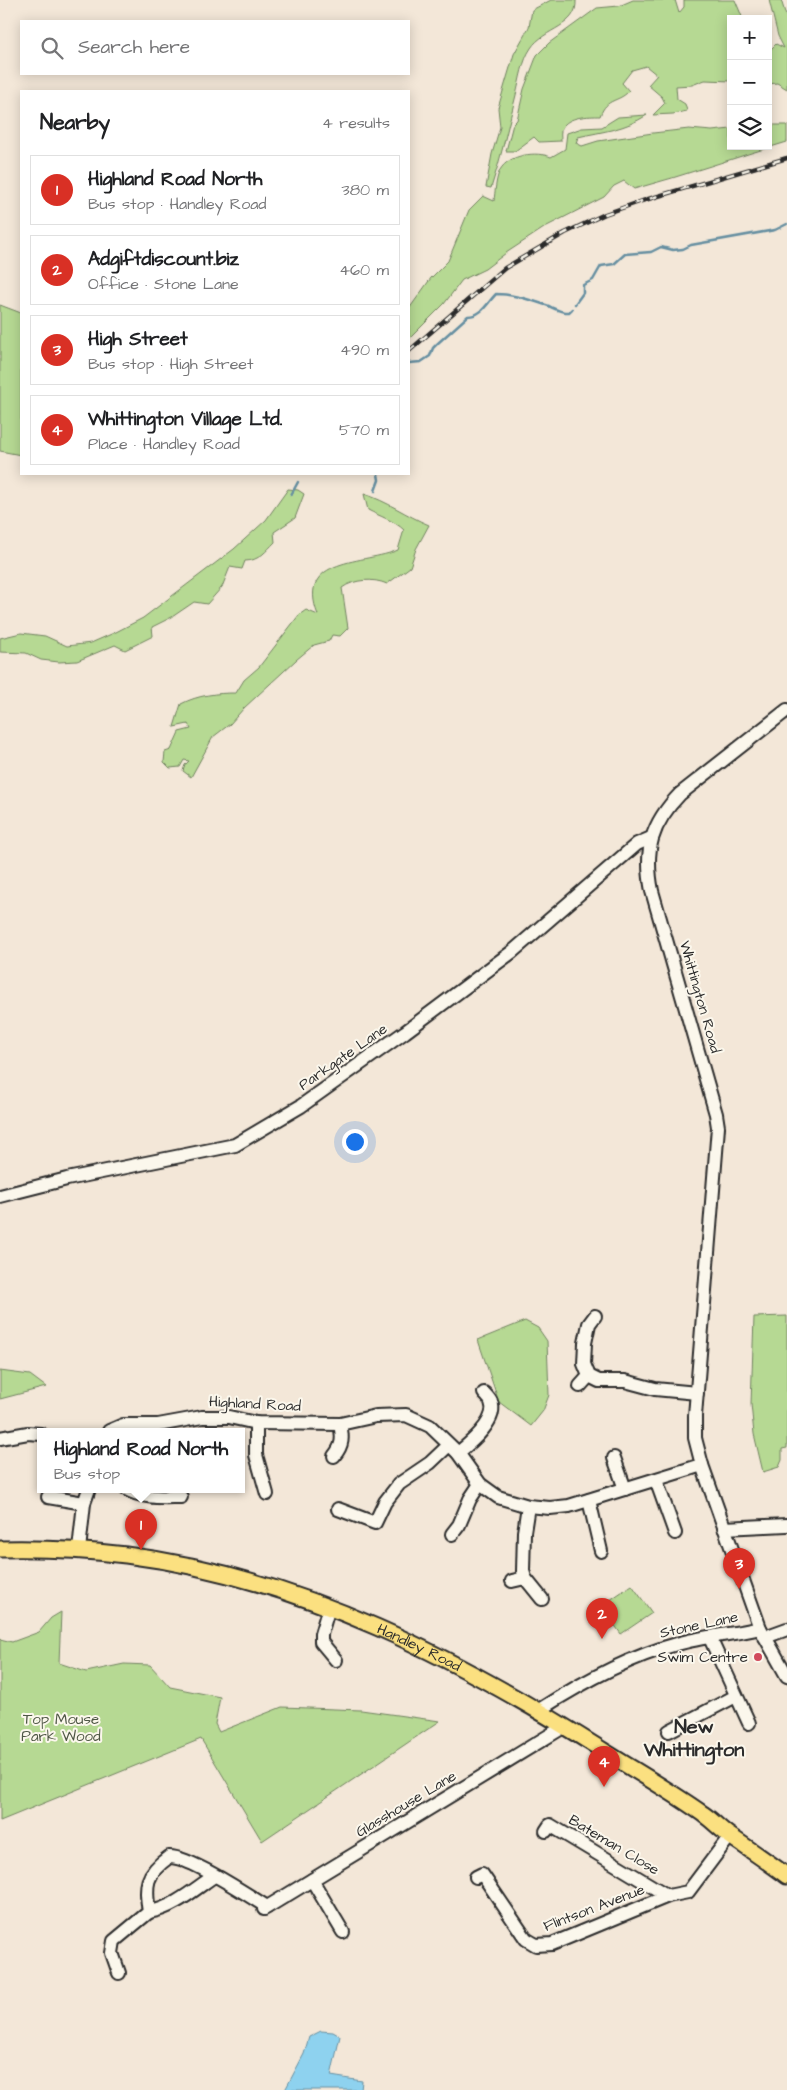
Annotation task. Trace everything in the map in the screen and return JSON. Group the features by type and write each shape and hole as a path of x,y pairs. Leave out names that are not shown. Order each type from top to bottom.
{"main road":[{"name":"Handley Road","path":"0,1549 79,1550 129,1555 198,1568 270,1586 329,1607 394,1635 477,1676 538,1710 704,1814 730,1836 787,1876"}],"street":[{"name":"Whittington Road","path":"787,710 680,794 667,808 651,838 649,868 652,891 718,1127 695,1438 702,1465 762,1632 787,1676"},
{"name":"Parkgate Lane","path":"0,1196 67,1178 234,1144 301,1106 405,1032 512,952 637,844 651,838"},
{"path":"598,1314 589,1324 585,1343 584,1364 589,1376 599,1381 625,1381 655,1390 697,1393"},
{"path":"580,1386 589,1376"},
{"path":"338,1508 375,1523 385,1502 399,1484 430,1463 474,1440 485,1428 493,1407 491,1401 484,1393"},
{"name":"Highland Road","path":"116,1428 123,1425 158,1425 202,1417 229,1417 256,1423 340,1424 376,1416 406,1415 430,1426 454,1449 480,1484 498,1496 528,1506 550,1508 569,1506 702,1465"},
{"path":"256,1423 256,1455 267,1494"},
{"path":"334,1456 341,1446 343,1436 340,1424"},
{"path":"0,1438 20,1434 37,1434"},
{"path":"614,1458 625,1489"},
{"path":"656,1480 676,1533"},
{"path":"452,1534 460,1526 470,1499 480,1484"},
{"path":"79,1550 84,1503 88,1493"},
{"path":"133,1493 152,1498 181,1496"},
{"path":"48,1497 84,1503"},
{"path":"589,1500 601,1551"},
{"path":"528,1506 524,1532 525,1578 542,1599"},
{"path":"724,1528 787,1525"},
{"path":"512,1581 525,1578"},
{"path":"329,1607 321,1634 321,1642 336,1660"},
{"name":"Stone Lane","path":"538,1710 620,1665 649,1652 679,1643 787,1629"},
{"path":"710,1638 749,1723"},
{"path":"670,1731 736,1696"},
{"name":"Glasshouse Lane","path":"214,1876 265,1908 565,1726"},
{"name":"Bateman Close","path":"546,1831 550,1825 668,1896"},
{"name":"Flintson Avenue","path":"476,1877 482,1874 526,1939 536,1945 552,1944 668,1896 688,1892 730,1836"},
{"path":"119,1973 112,1953 114,1941 149,1912 158,1911 180,1899 214,1876 184,1860 176,1857 169,1858 152,1872 147,1883 149,1912"},
{"path":"312,1880 343,1932"}],"green space":[{"path":"551,0 576,0 575,9 572,16 566,22 537,41 525,59 495,177 491,188 486,187 492,154 500,127 498,108 514,54 529,27 532,10"},
{"path":"633,0 675,0 679,13 684,7 684,0 735,0 741,15 727,15 727,81 705,80 692,85 676,86 677,99 685,104 687,111 653,115 665,103 662,97 648,85 657,75 646,66 632,70 622,83 629,91 609,103 600,116 579,117 569,121 561,129 561,141 539,142 534,137 515,151 506,151 513,124 517,120 524,89 537,55 549,43 597,8 619,6"},
{"path":"769,0 781,0 787,19 787,89 777,83 772,84 772,48 776,44 784,48 778,36"},
{"path":"647,115 622,127 578,137 576,143 582,146 598,141 689,129 712,131 727,129 727,150 762,150 634,189 624,181 614,186 604,197 547,226 485,269 462,280 444,304 410,338 410,308 431,278 448,261 469,210 483,196 494,201 498,177 504,165 516,157 524,155 538,154 551,157 565,149 567,133 582,128 602,127 618,117"},
{"path":"772,125 787,125 787,142 772,147"},
{"path":"0,305 20,313 20,455 0,451"},
{"path":"288,489 298,490 304,494 295,518 274,532 275,542 258,557 245,561 242,569 230,567 222,587 207,604 194,602 172,617 152,627 153,636 125,650 115,645 77,661 41,660 26,653 0,652 0,638 21,633 45,636 67,646 91,643 143,618 234,549 266,520"},
{"path":"364,494 429,525 416,549 410,567 387,584 364,580 342,588 348,628 340,636 332,635 329,641 314,645 244,708 230,724 213,737 191,777 183,771 189,761 184,760 180,767 170,768 164,762 165,752 171,750 179,732 191,729 188,724 174,727 181,704 194,698 208,695 236,693 244,680 259,667 299,615 306,610 318,615 314,596 316,582 325,572 353,561 398,550 404,530 392,521 368,510"},
{"path":"787,1316 787,1448 782,1449 782,1460 779,1467 763,1472 754,1434 751,1404 754,1317"},
{"path":"525,1321 538,1328 547,1341 549,1395 543,1411 531,1426 499,1402 478,1340"},
{"path":"0,1371 30,1375 46,1387 0,1399"},
{"path":"632,1585 652,1613 621,1634 601,1606"},
{"name":"Top Mouse Park Wood","path":"61,1612 59,1663 86,1672 124,1664 150,1665 170,1687 220,1697 215,1724 219,1732 282,1707 361,1710 440,1721 262,1841 201,1739 0,1821 0,1639 12,1642 39,1632 51,1618"}],"water":[{"path":"321,2031 333,2032 340,2036 331,2076 362,2081 361,2090 285,2090 304,2054 309,2037"}],"waterway":[{"path":"575,304 583,293 583,285 593,280 601,266 614,264 625,254 651,252 661,247 673,250 683,249 691,245 775,230 787,224"},
{"path":"410,363 421,362 430,356 433,348 438,343 468,316 481,311 496,294 521,298 563,312 569,312 572,309"},
{"path":"375,491 379,480 378,475"},
{"path":"291,495 298,482"}],"railway":[{"path":"410,350 505,268 565,233 605,214 645,200 787,158"}],"place":[{"name":"Highland Road North","path":"141,1550"},
{"name":"High Street","path":"739,1589"},
{"name":"Adgiftdiscount.biz","path":"602,1639"},
{"name":"Swim Centre","path":"758,1657"},
{"name":"Whittington Village Ltd.","path":"604,1787"}],"district":[{"name":"New Whittington","path":"694,1738"}]}
